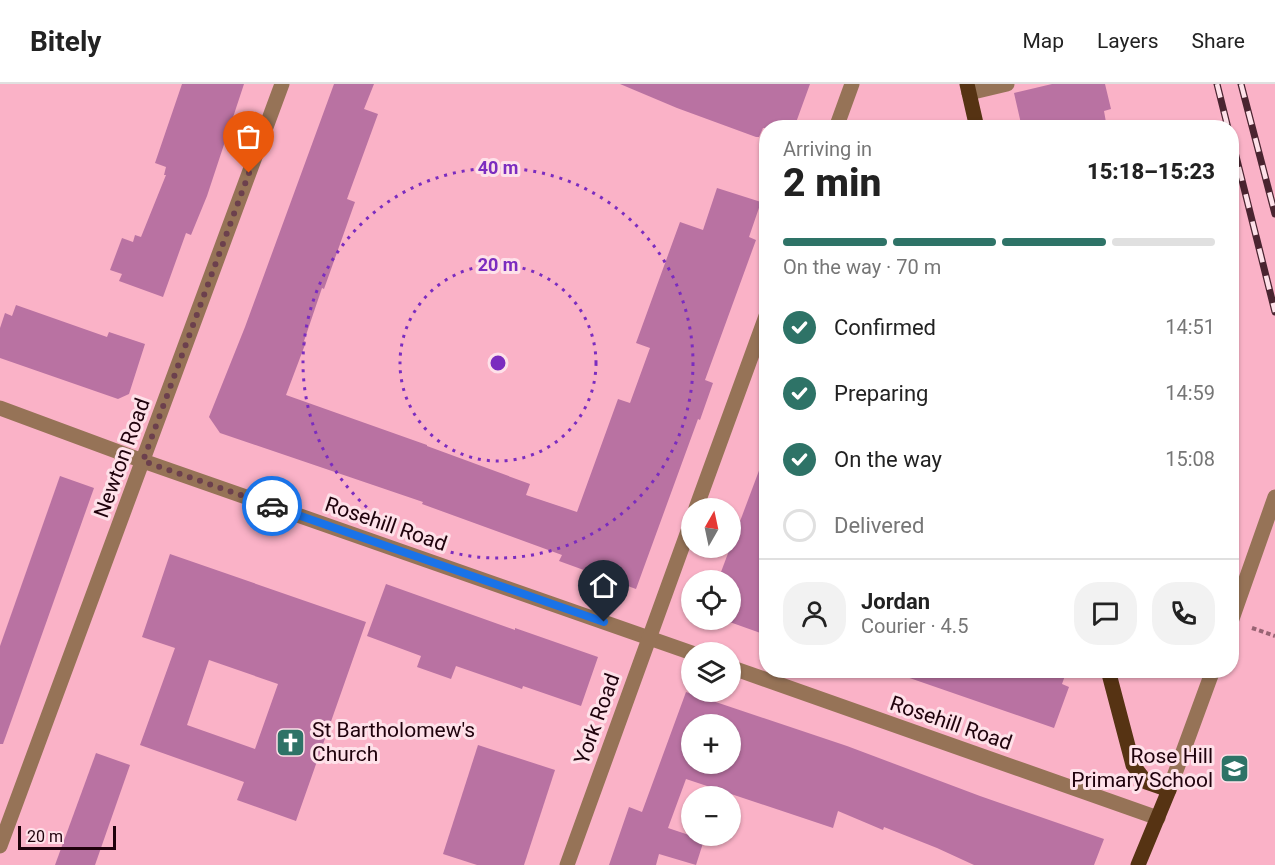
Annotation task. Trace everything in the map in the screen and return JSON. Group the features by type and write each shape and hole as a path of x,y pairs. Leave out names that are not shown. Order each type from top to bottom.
{"main road":[{"path":"968,88 975,120"},
{"path":"1110,678 1133,765 1146,782 1169,790 1138,865"}],"street":[{"name":"Newton Road","path":"0,846 282,84"},
{"path":"839,120 852,84"},
{"path":"968,88 1007,84"},
{"path":"700,498 759,335"},
{"name":"Rosehill Road","path":"0,408 143,461 681,649"},
{"path":"1239,599 1275,498"},
{"name":"York Road","path":"567,865 681,550"},
{"name":"Rosehill Road","path":"741,671 759,677"},
{"name":"Rosehill Road","path":"761,678 1158,818"},
{"path":"1169,790 1210,678"}],"building":[{"path":"182,84 244,84 207,196 191,235 186,233 163,297 119,281 122,274 110,270 122,238 133,242 135,235 141,237 166,175 164,175 166,167 155,163"},
{"path":"334,84 374,84 364,109 378,114 347,199 355,202 324,289 322,288 304,341 306,342 286,395 530,484 526,495 577,512 618,399 630,403 650,348 636,343 680,222 703,230 717,188 759,201 749,237 756,240 705,380 713,383 636,589 559,561 562,555 422,504 423,502 220,433 209,417 245,327"},
{"path":"620,84 810,84 797,120 759,120 759,137 677,108"},
{"path":"1052,84 1105,84 1111,109 1104,111 1106,120 1020,120 1014,93"},
{"path":"16,305 107,337 109,332 145,344 129,394 118,399 0,358 0,328 5,313 12,316"},
{"path":"759,471 759,632 741,626 741,570 722,570 726,558 741,558 741,519"},
{"path":"60,476 94,488 3,744 0,744 0,646"},
{"name":"St Bartholomew's Church","path":"170,554 366,622 296,821 237,800 244,782 140,745 175,648 142,637","holes":["209,660 278,684 255,749 187,725"]},
{"path":"386,584 598,657 581,706 456,666 451,679 417,667 421,656 367,636"},
{"path":"910,678 1064,678 1062,684 1069,687 1054,728"},
{"path":"682,702 716,702 847,746 1104,839 1094,865 974,865 937,848 884,827 883,830 838,811 833,828 741,797 741,786 707,786 686,779 683,786 681,786 681,793 668,828 681,832 681,846 702,846 696,865 659,854 656,865 609,865 629,807 642,812"},
{"path":"478,745 555,770 524,865 477,865 443,854"},
{"path":"96,753 130,765 95,865 55,865"}],"railway":[{"path":"1217,84 1226,120"},
{"path":"1241,84 1275,214"},
{"path":"1239,168 1275,312"}],"way so far":[{"path":"249,173 143,461 272,506"}],"place":[{"name":"St Bartholomew's Church","path":"291,742"},
{"name":"Rose Hill Primary School","path":"1234,768"}],"route":[{"path":"272,506 604,622"}]}
